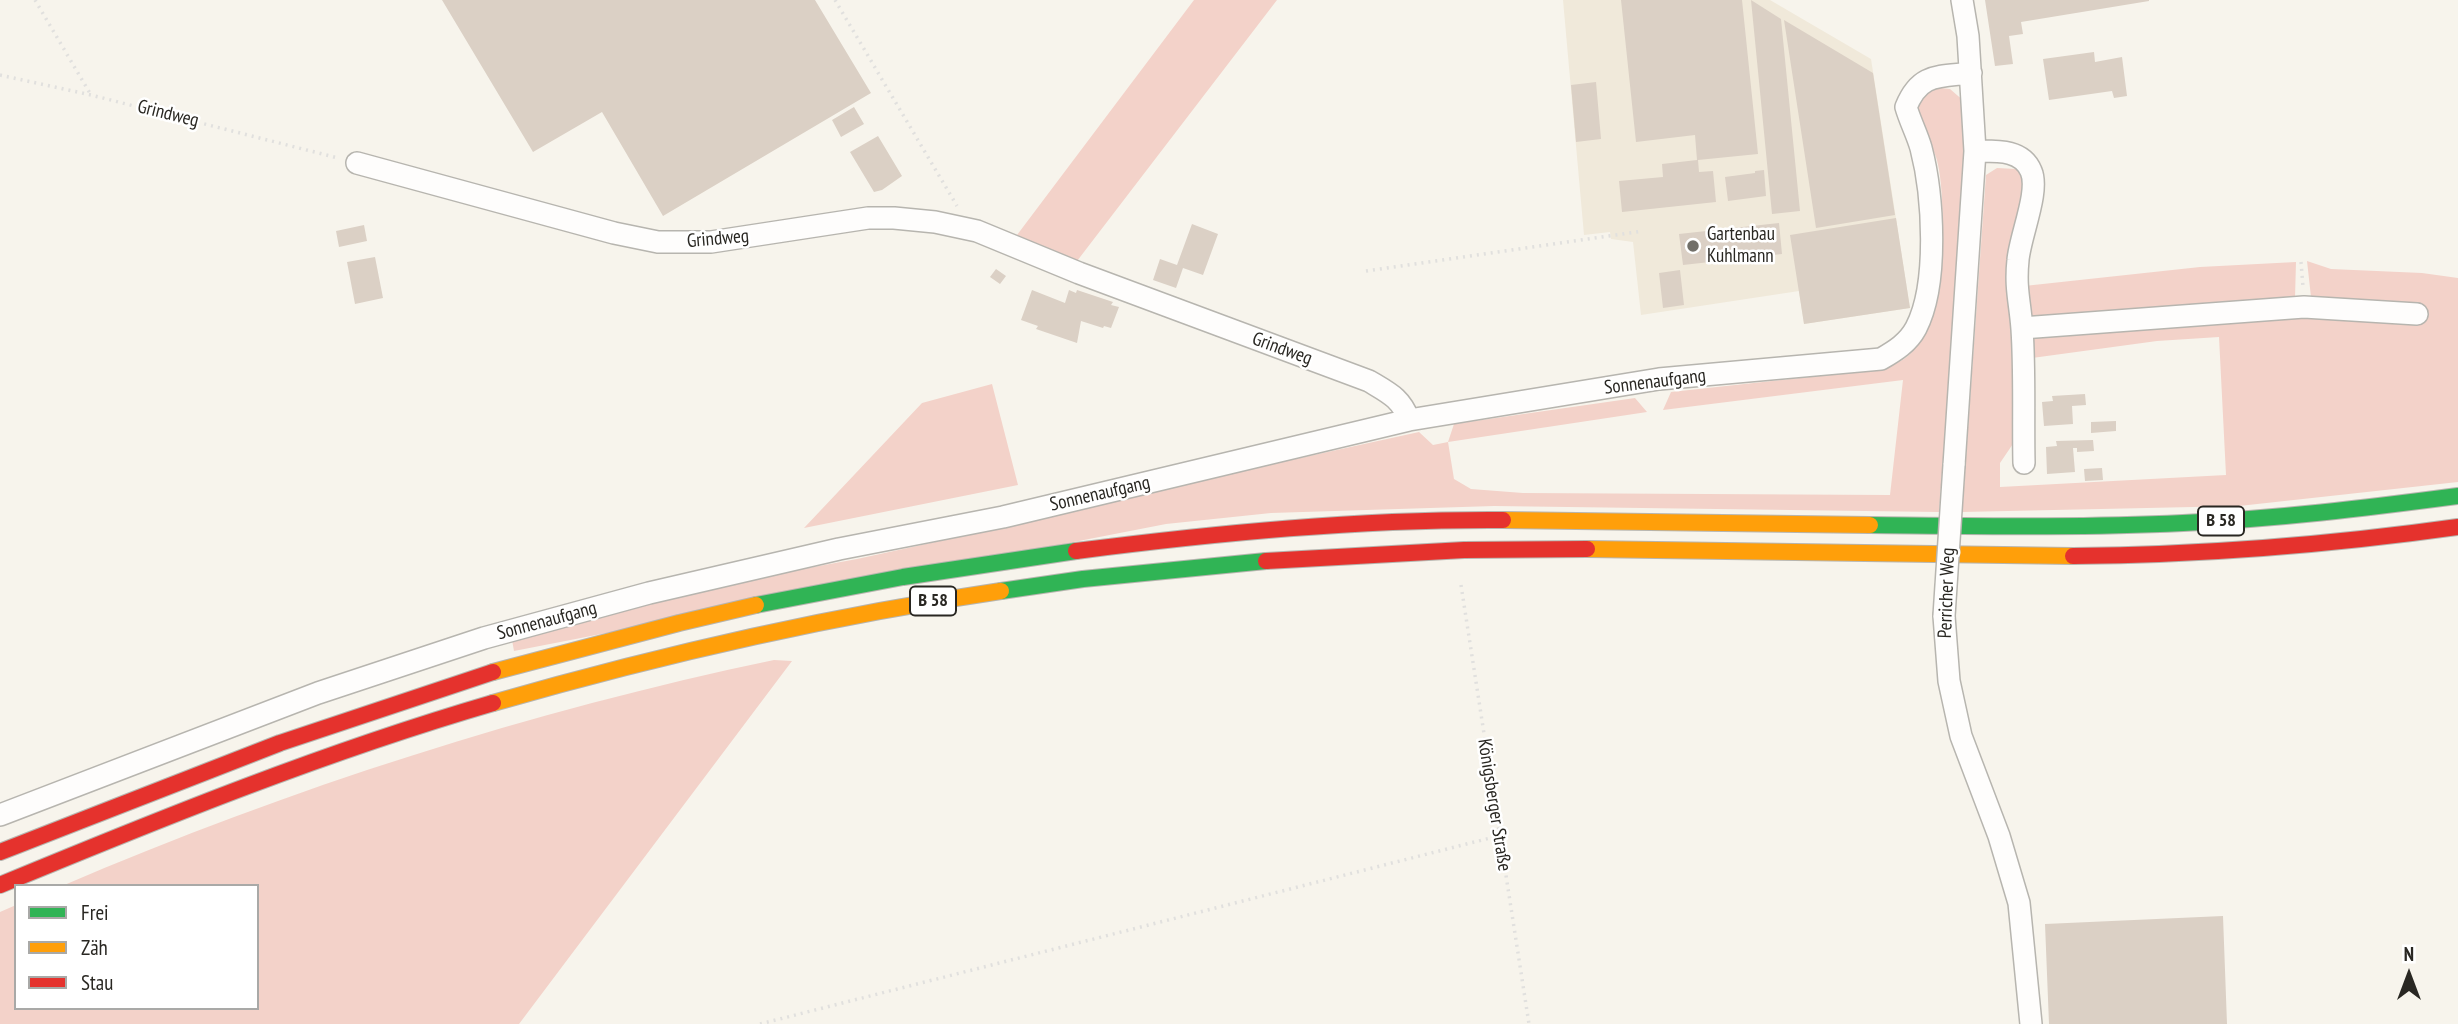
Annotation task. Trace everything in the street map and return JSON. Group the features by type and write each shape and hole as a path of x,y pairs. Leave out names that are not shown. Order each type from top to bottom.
{"main road":[{"name":"B 58","path":"0,852 293,737 552,655 785,598 1045,553 1239,532 1407,522 1485,520 1982,526 2183,523 2339,512 2458,496"},
{"name":"B 58","path":"0,885 301,766 516,696 795,626 1048,583 1243,562 1420,552 2110,555 2185,553 2335,541 2458,527"}],"street":[{"name":"Perricher Weg","path":"1962,0 1968,36 1975,150 1944,616 1945,647 1961,736 1999,836 2019,903 2031,1024"},
{"name":"Sonnenaufgang","path":"0,815 318,692 484,638 649,593 839,550 1003,517 1409,420 1659,379 1881,359 1901,348 1916,328 1924,306 1930,266 1932,220 1927,179 1920,144 1906,107 1913,91 1930,78 1970,73"},
{"path":"1975,150 2003,151 2022,158 2032,172 2034,194 2020,243 2015,287 2022,328 2024,463"},
{"name":"Grindweg","path":"357,163 614,233 658,242 692,243 746,238 868,218 935,222 977,231 1079,274 1369,381 1403,405 1409,420"},
{"path":"2022,328 2304,307 2417,314"}],"path":[{"path":"35,0 91,95"},
{"path":"835,0 949,194 977,231"},
{"name":"Grindweg","path":"0,75 91,95 357,163"},
{"path":"1366,271 1643,231"},
{"name":"Königsberger Straße","path":"1461,586 1528,1024"},
{"path":"760,1024 1498,835"}],"shaded area":[{"path":"1194,0 1277,0 1074,265 1014,239"},
{"path":"1563,0 1770,0 1871,59 1910,308 1804,324 1799,291 1641,315 1633,242 1611,239 1610,232 1584,235"},
{"path":"1941,88 1950,89 1965,102 1967,146 1939,512 1494,506 1271,513 1166,524 514,651 512,640 640,605 770,575 1078,511 1195,481 1419,432 1433,445 1448,442 1454,479 1471,489 1523,493 1890,495 1903,380 1663,410 1671,392 1882,369 1910,354 1921,338 1930,316 1936,289 1942,229 1940,176 1936,157 1920,123 1917,107 1924,96"},
{"path":"1997,168 2016,169 2023,175 2019,435 2000,463 2000,487 2226,475 2219,337 2157,341 2032,358 2033,339 2035,334 2311,297 2307,261 2331,269 2422,273 2458,278 2458,482 2239,506 1962,512 1986,175"},
{"path":"2296,262 2295,298 2021,321 2015,287 2200,267"},
{"path":"992,384 1018,485 804,528 922,403"},
{"path":"1635,398 1647,412 1448,442 1454,424"},
{"path":"774,660 792,661 519,1024 0,1024 0,912 14,906 14,1010 259,1010 259,884 67,884 236,817 412,755 592,703"}],"building":[{"path":"442,0 815,0 871,93 663,216 602,112 533,152"},
{"path":"1621,0 1742,0 1758,154 1698,160 1699,172 1713,171 1716,202 1622,212 1619,181 1663,177 1662,164 1697,160 1695,135 1636,142"},
{"path":"1751,0 1781,19 1800,211 1772,214"},
{"path":"1985,0 2149,1 2021,22 2023,34 2009,36 2013,64 1995,66"},
{"path":"1784,20 1873,73 1895,215 1816,228"},
{"path":"2094,52 2095,62 2122,57 2127,96 2114,98 2112,91 2049,100 2043,59"},
{"path":"1596,82 1601,139 1576,142 1571,85"},
{"path":"854,107 864,124 841,137 832,120"},
{"path":"878,136 902,176 882,190 874,192 850,152"},
{"path":"1764,170 1766,196 1728,201 1725,177"},
{"path":"1896,218 1910,308 1804,324 1790,235"},
{"path":"1779,223 1782,254 1683,265 1679,234"},
{"path":"1192,224 1218,234 1203,275 1183,268 1176,288 1153,280 1160,259 1177,265"},
{"path":"364,225 367,241 339,247 336,231"},
{"path":"375,257 383,298 355,304 347,262"},
{"path":"996,269 1006,276 1000,284 990,277"},
{"path":"1680,270 1684,305 1663,308 1659,273"},
{"path":"1032,290 1065,303 1069,290 1076,293 1077,290 1113,302 1111,305 1119,307 1111,328 1081,321 1077,343 1036,329 1038,326 1021,320"},
{"path":"2085,394 2086,405 2072,406 2073,424 2044,426 2042,402 2053,401 2052,396"},
{"path":"2116,421 2116,431 2091,433 2091,422"},
{"path":"2093,440 2094,451 2077,452 2077,448 2073,448 2075,472 2047,474 2046,447 2057,446 2056,441"},
{"path":"2102,468 2103,480 2085,481 2084,469"},
{"path":"2223,916 2227,1024 2049,1024 2045,924"}],"traffic: fast":[{"path":"1870,525 2144,525 2252,519 2458,496"},
{"path":"756,605 903,577 1076,551"},
{"path":"1001,591 1083,579 1266,561"}],"traffic: slow":[{"path":"1503,520 1870,525"},
{"path":"1587,549 2073,556"},
{"path":"493,703 745,638 873,612 1001,591"},
{"path":"493,672 756,605"}],"traffic: jam":[{"path":"1076,551 1289,528 1503,520"},
{"path":"2073,556 2266,548 2458,527"},
{"path":"1266,561 1464,550 1587,549"},
{"path":"0,852 280,743 493,672"},
{"path":"0,885 306,764 493,703"}],"place":[{"name":"Gartenbau Kuhlmann","path":"1693,246"}]}
